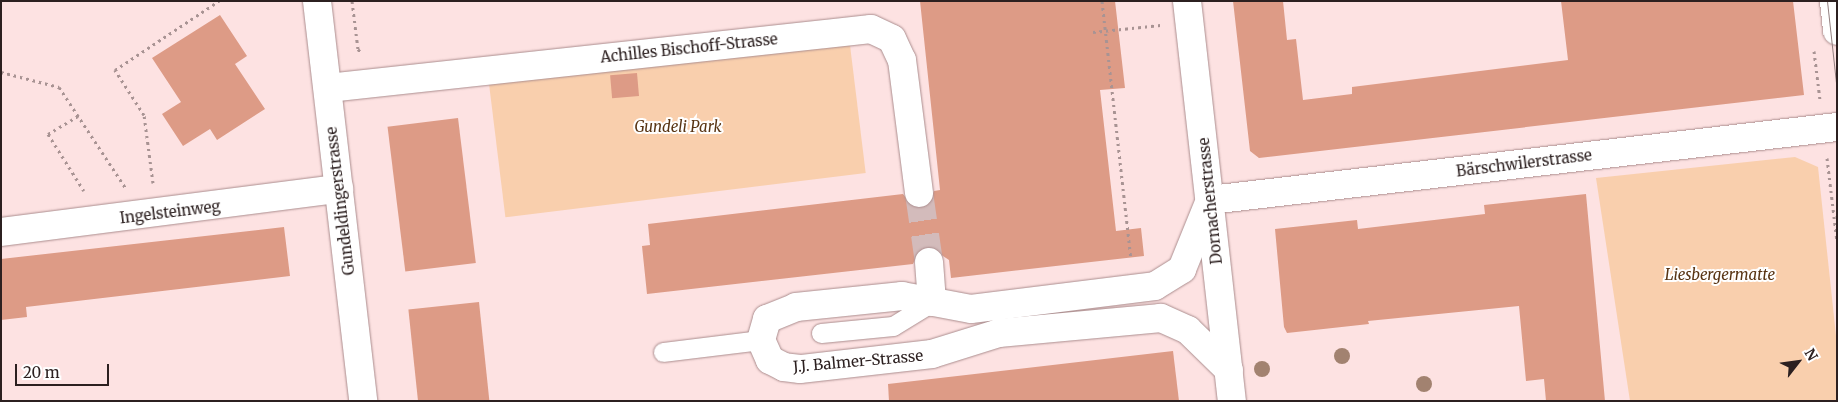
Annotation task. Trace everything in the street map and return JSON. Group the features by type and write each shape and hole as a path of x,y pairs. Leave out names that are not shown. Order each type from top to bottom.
{"street":[{"name":"Gundeldingerstrasse","path":"317,1 363,401"},
{"path":"1834,1 1837,31"},
{"name":"Dornacherstrasse","path":"1188,12 1232,401"},
{"name":"Achilles Bischoff-Strasse","path":"328,88 871,28 892,39 902,60 919,192"},
{"name":"Bärschwilerstrasse","path":"1210,200 1837,127"},
{"name":"Ingelsteinweg","path":"1,232 339,189"},
{"path":"761,340 767,319 796,307 902,296 971,309 1155,286 1182,269 1210,200"},
{"path":"929,262 932,302"},
{"name":"J.J. Balmer-Strasse","path":"761,340 770,360 784,367 800,369 932,354 999,334 1161,318 1188,330 1229,370"}],"lane":[{"path":"821,333 893,326 932,302"},
{"path":"663,352 761,340"}],"path":[{"path":"153,183 144,115 115,70 219,1"},
{"path":"352,1 358,49 369,61"},
{"path":"1102,1 1132,267"},
{"path":"1093,32 1106,31 1188,12"},
{"path":"1,72 59,87 125,187"},
{"path":"78,116 48,134 104,220"}],"green space":[{"name":"Gundeli Park","path":"849,37 866,173 505,217 489,81"},
{"name":"Liesbergermatte","path":"1795,157 1818,167 1837,345 1837,401 1630,401 1596,178"}],"building":[{"path":"920,1 1115,1 1125,88 1100,90 1116,231 1141,228 1144,256 951,278 949,260 928,246 920,249 913,264 647,294 642,246 650,245 648,224 903,194 913,207 929,205 934,191 940,190"},
{"path":"1233,1 1283,1 1287,40 1296,39 1303,100 1352,94 1352,87 1568,60 1561,1 1793,1 1804,95 1259,158 1250,151"},
{"path":"220,15 247,56 235,64 265,109 217,140 210,129 183,146 162,114 181,102 152,58"},
{"path":"637,73 639,96 612,98 610,75"},
{"path":"458,118 476,263 405,272 388,127"},
{"path":"1586,194 1605,401 1546,401 1544,379 1526,381 1519,306 1368,321 1369,324 1287,333 1284,327 1275,229 1357,220 1358,229 1485,214 1484,205"},
{"path":"284,227 290,276 26,307 27,317 1,320 1,259"},
{"path":"479,302 489,401 418,401 408,309"},
{"path":"1173,351 1179,401 889,401 888,384"}],"tunnel":[{"path":"919,193 929,262"}],"tram line":[{"path":"1827,1 1837,91"}]}
